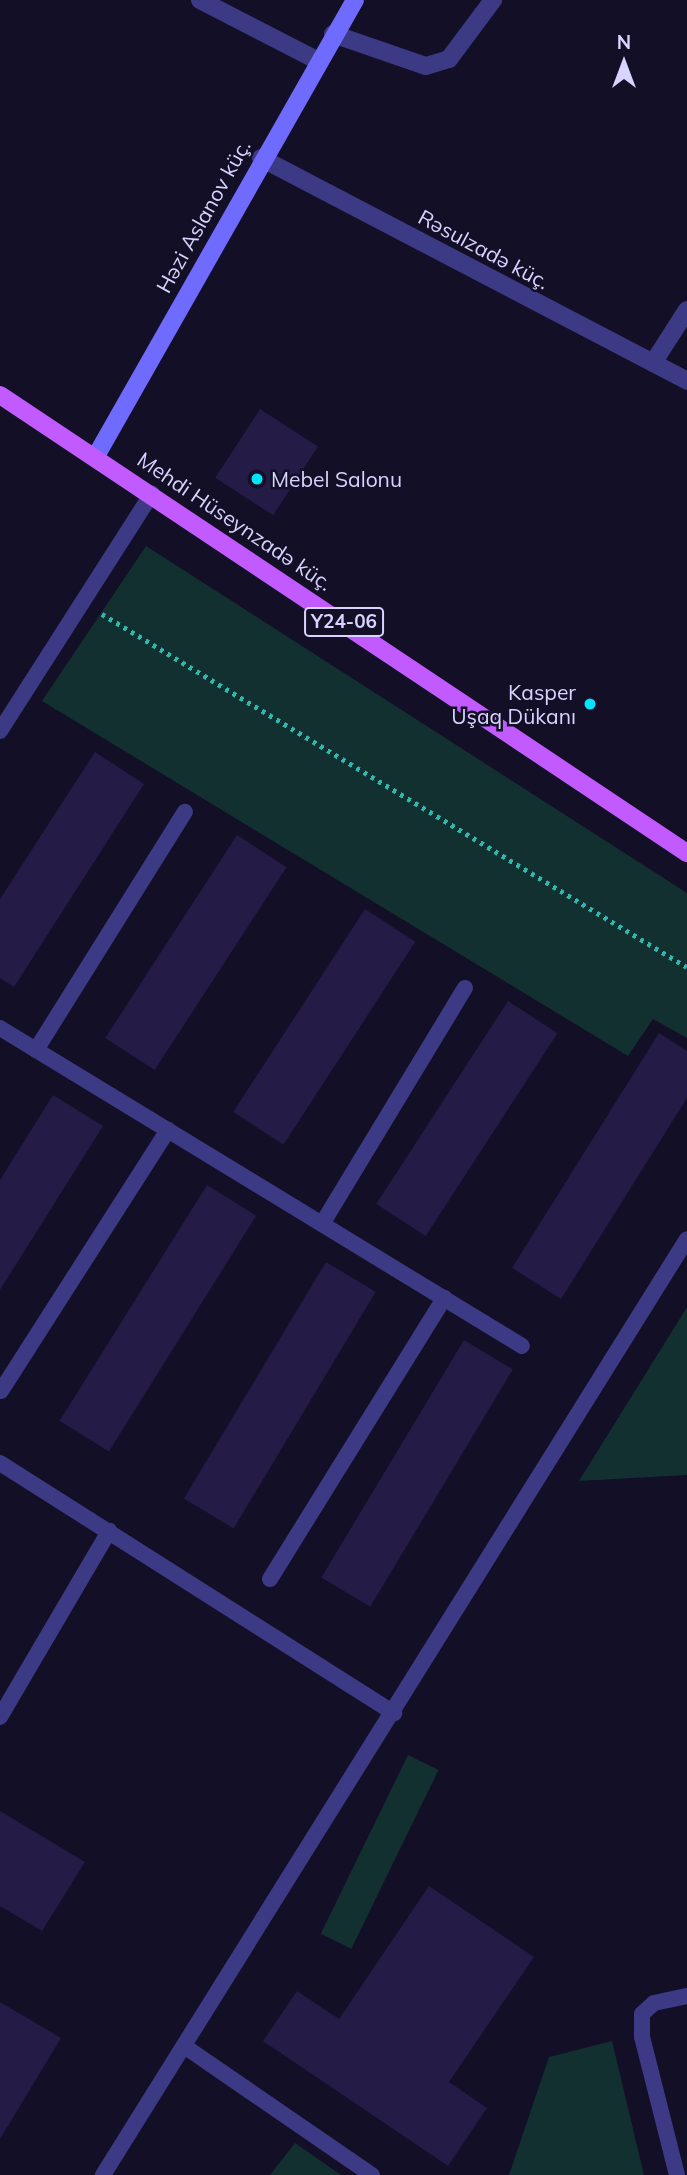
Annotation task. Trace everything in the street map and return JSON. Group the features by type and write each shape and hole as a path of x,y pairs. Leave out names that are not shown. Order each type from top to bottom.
{"main road":[{"name":"Həzi Aslanov küç.","path":"96,456 316,60 355,0"},
{"name":"Mehdi Hüseynzadə küç.","path":"0,395 152,493 687,853"}],"street":[{"path":"201,0 316,60"},
{"path":"333,34 426,66 449,59 494,0"},
{"name":"Rəsulzadə küç.","path":"261,158 687,380"},
{"path":"653,363 687,310"}],"lane":[{"path":"0,731 152,493"},
{"path":"36,1050 185,813"},
{"path":"322,1224 465,988"},
{"path":"0,1028 522,1346"},
{"path":"1,1391 168,1130"},
{"path":"103,2175 394,1713 687,1239"},
{"path":"270,1579 444,1298"},
{"path":"0,1463 394,1713"},
{"path":"0,1717 109,1531"},
{"path":"677,2175 642,2037 642,2014 654,2003 687,1996"},
{"path":"184,2046 372,2175"}],"path":[{"path":"101,613 687,967"}],"green space":[{"path":"146,546 687,893 687,1038 653,1019 628,1056 42,701"},
{"path":"687,1307 687,1475 579,1481"},
{"path":"408,1755 439,1770 351,1949 321,1934"},
{"path":"612,2041 644,2175 509,2175 549,2057"},
{"path":"295,2143 341,2175 270,2175"}],"building":[{"path":"260,409 318,447 273,515 215,478"},
{"path":"95,752 144,784 14,987 0,978 0,899"},
{"path":"237,835 286,867 155,1070 105,1038"},
{"path":"365,909 415,942 284,1145 233,1112"},
{"path":"508,1001 557,1033 426,1236 376,1204"},
{"path":"659,1033 687,1051 687,1098 561,1299 512,1268"},
{"path":"53,1095 103,1126 0,1290 0,1180"},
{"path":"207,1185 256,1216 109,1451 60,1421"},
{"path":"326,1262 376,1292 234,1528 184,1499"},
{"path":"464,1340 513,1369 370,1607 321,1577"},
{"path":"0,1811 85,1862 42,1931 0,1906"},
{"path":"429,1886 534,1957 449,2082 487,2108 448,2166 263,2041 297,1991 339,2019"},
{"path":"0,2002 61,2038 0,2139"}],"place":[{"name":"Mebel Salonu","path":"257,479"},
{"name":"Kasper Uşaq Dükanı","path":"590,704"}]}
